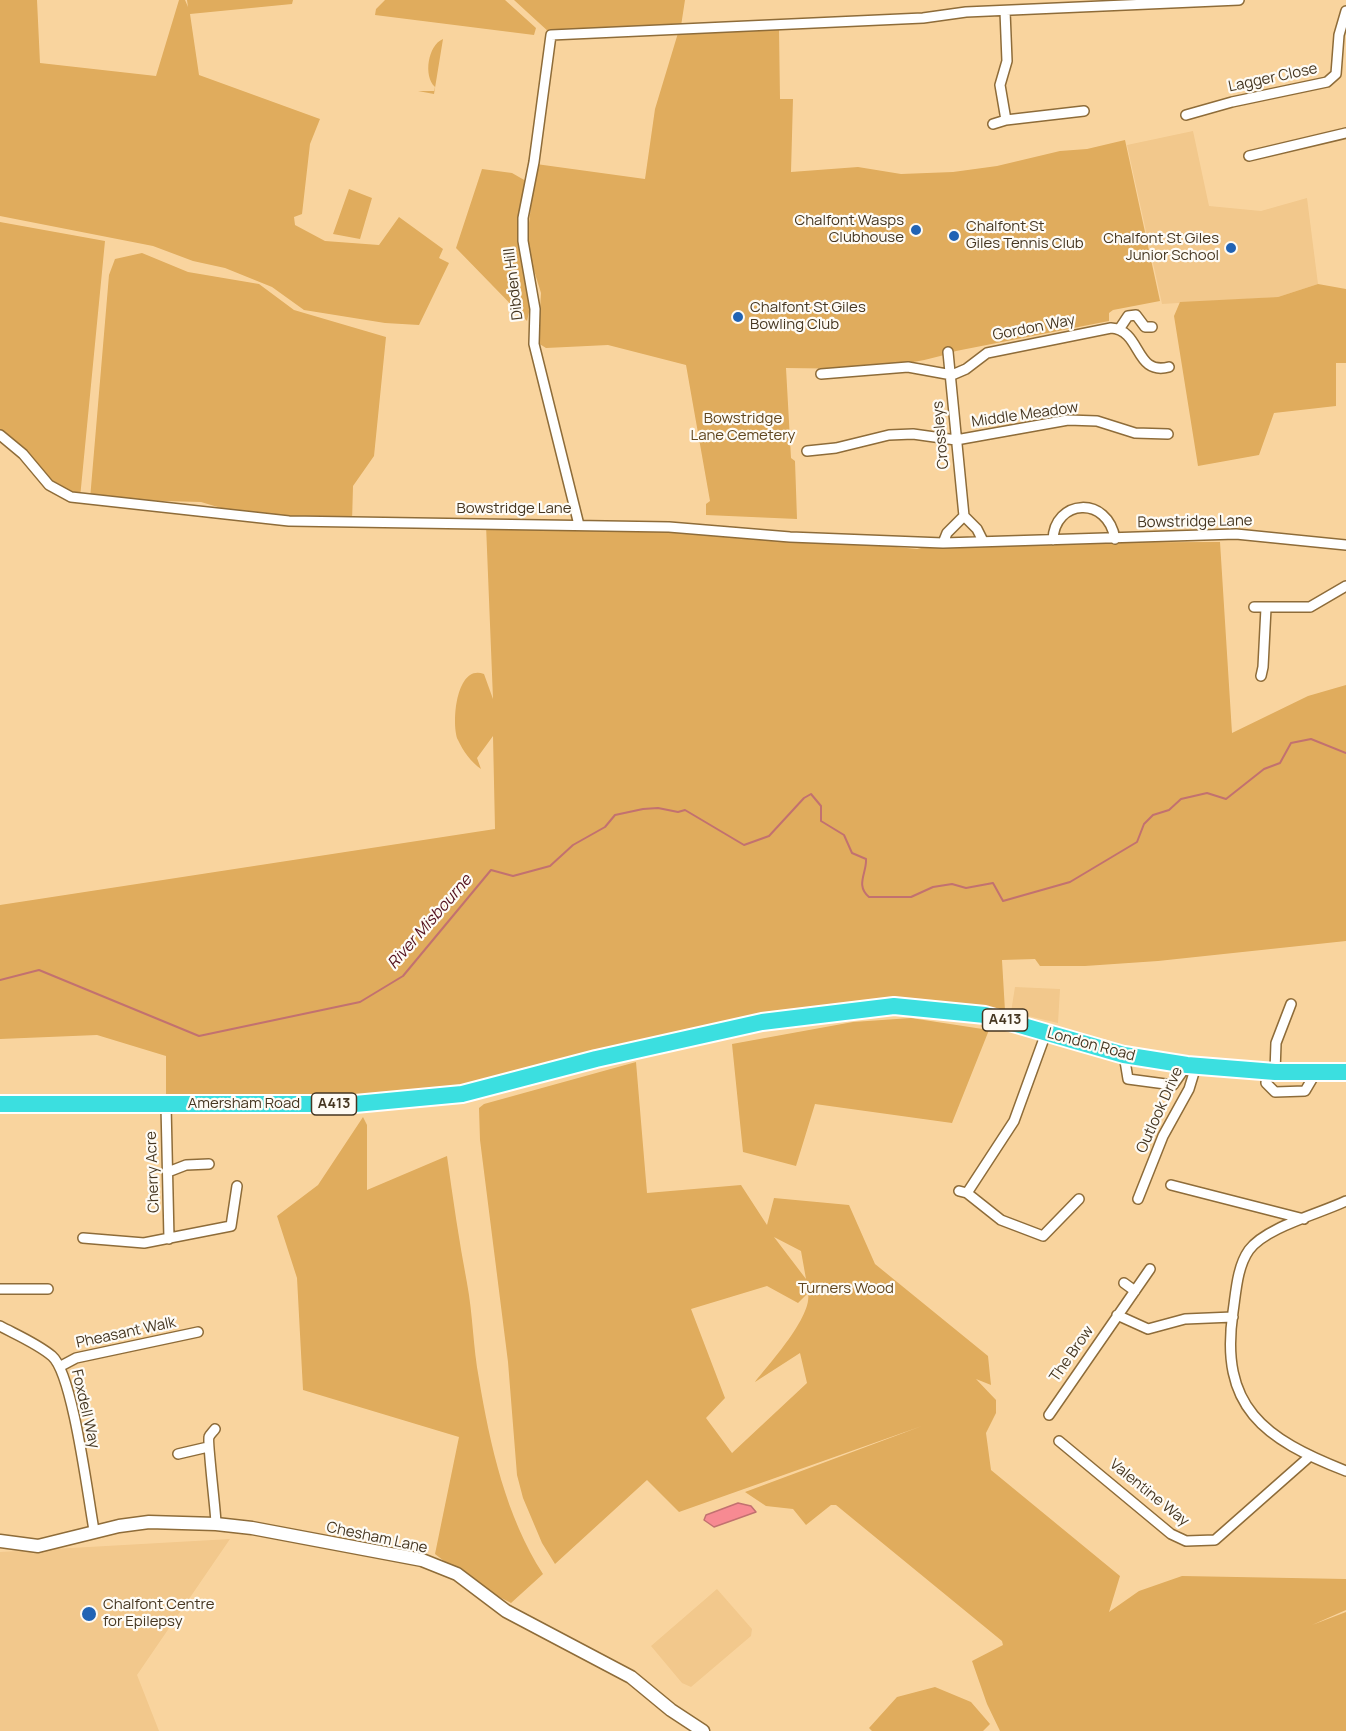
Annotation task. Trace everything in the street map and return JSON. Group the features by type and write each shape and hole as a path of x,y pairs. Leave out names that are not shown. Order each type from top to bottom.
{"highway":[{"name":"London Road","path":"661,1044 762,1022 894,1006 985,1015 1124,1055 1192,1066 1315,1074 1346,1072"},
{"name":"Amersham Road","path":"0,1104 355,1104 462,1094 661,1044"}],"street":[{"path":"1006,120 1000,85 1007,61 1005,11 1110,3 1239,0"},
{"name":"Dibden Hill","path":"579,525 534,344 535,309 523,241 523,218 534,162 551,35 923,18 966,12 1005,11"},
{"name":"Lagger Close","path":"1186,115 1232,102 1328,82 1336,74 1339,35 1346,11"},
{"path":"993,124 1006,120 1084,111"},
{"path":"1249,156 1346,133"},
{"name":"Gordon Way","path":"952,375 966,369 987,353 1120,328 1128,316 1136,315 1145,327 1152,327"},
{"path":"1120,328 1130,335 1146,363 1162,369 1169,367"},
{"name":"Crossleys","path":"948,352 964,516"},
{"path":"821,374 909,367 952,375"},
{"name":"Middle Meadow","path":"807,452 836,448 889,435 913,434 956,440 1068,420 1097,421 1135,433 1168,434"},
{"name":"Bowstridge Lane","path":"0,435 23,454 49,485 71,497 289,521 669,527 790,537 943,543 1236,534 1346,545"},
{"path":"1053,540 1054,528 1062,516 1080,507 1092,507 1102,513 1113,527 1115,539"},
{"path":"943,543 947,533 964,516 977,529 983,541"},
{"path":"1254,607 1310,607 1346,586"},
{"path":"1261,676 1266,608"},
{"path":"1271,1072 1276,1043 1291,1004"},
{"path":"1046,1033 1014,1121 963,1192 1001,1220 1043,1236 1079,1199"},
{"path":"1124,1055 1128,1079 1173,1084 1192,1066"},
{"name":"Outlook Drive","path":"1138,1199 1163,1136 1189,1089 1192,1066"},
{"name":"Cherry Acre","path":"166,1105 170,1239"},
{"path":"168,1172 186,1166 209,1164"},
{"path":"1171,1185 1304,1219"},
{"path":"83,1238 144,1243 231,1226 237,1186"},
{"path":"1346,1201 1272,1232 1249,1251 1239,1274 1229,1356 1233,1378 1245,1406 1259,1424 1309,1457 1346,1472"},
{"name":"The Brow","path":"1054,1413 1150,1269"},
{"path":"1124,1283 1135,1290"},
{"path":"0,1289 48,1289"},
{"path":"1118,1315 1148,1329 1185,1319 1233,1317"},
{"name":"Foxdell Way","path":"0,1326 52,1356 61,1366 73,1414 94,1530"},
{"name":"Pheasant Walk","path":"61,1366 76,1358 198,1332"},
{"path":"215,1429 208,1438 208,1448 214,1487 216,1524"},
{"name":"Valentine Way","path":"1059,1441 1171,1534 1186,1541 1215,1540 1309,1457"},
{"path":"178,1454 208,1448"},
{"name":"Valentine Way","path":"1086,1462 1095,1453"},
{"name":"Chesham Lane","path":"0,1540 38,1546 94,1530 148,1522 216,1524 252,1528 422,1560 457,1574 506,1611 631,1677 671,1710 703,1731"}],"shaded area":[{"name":"Chalfont St Giles Junior School","path":"1193,131 1209,206 1261,211 1307,198 1318,284 1278,297 1162,304 1127,145"},
{"path":"1015,987 1060,989 1058,1023 1011,1012"},
{"path":"738,1503 751,1506 756,1512 714,1527 704,1520 706,1515"},
{"name":"Chalfont Centre for Epilepsy","path":"230,1539 137,1675 159,1731 0,1731 0,1552"},
{"path":"717,1589 752,1629 751,1636 691,1687 682,1683 651,1646"}],"green space":[{"path":"0,0 37,0 40,63 156,76 179,0 185,0 188,7 187,0 293,0 292,4 190,14 199,75 320,119 310,144 302,214 294,217 295,225 325,241 379,245 399,217 443,249 439,258 449,263 419,325 385,323 304,310 272,287 225,268 193,261 153,246 0,216"},
{"path":"385,0 505,0 536,28 534,35 375,15 376,9"},
{"path":"514,0 685,0 681,26 550,33"},
{"name":"Bowstridge Lane Cemetery","path":"779,29 780,99 793,99 791,172 858,167 901,174 953,172 997,166 1060,151 1087,149 1125,140 1160,301 1113,310 1109,313 1109,321 956,351 915,362 872,367 786,368 791,458 795,461 797,519 706,515 706,504 710,501 686,365 608,345 546,348 538,343 541,293 529,254 529,223 536,164 645,179 655,109 678,33"},
{"path":"443,39 434,94 418,91 434,91 435,87 429,76 429,61 434,47"},
{"path":"482,169 512,173 526,181 521,223 531,303 527,321 456,248"},
{"path":"349,189 372,198 360,239 333,234"},
{"path":"0,222 105,241 80,498 71,497 0,435"},
{"path":"142,253 188,272 259,284 294,310 386,337 374,456 353,486 352,522 248,516 201,502 90,499 109,275 115,259"},
{"path":"1318,284 1346,289 1346,363 1336,363 1336,406 1274,413 1259,455 1198,466 1174,316 1180,302 1278,297"},
{"path":"486,525 773,535 917,549 943,543 1220,542 1232,733 1308,696 1346,685 1346,941 1158,961 1085,966 1040,966 1035,959 1002,960 1005,1011 894,1006 748,1025 462,1094 166,1105 166,1056 97,1035 0,1039 0,905 495,829 493,736 477,758 481,769 471,760 460,744 455,721 458,697 467,677 475,673 484,674 493,699"},
{"path":"911,1018 989,1030 952,1123 815,1104 796,1166 743,1152 732,1044 853,1022"},
{"name":"Turners Wood","path":"636,1062 647,1193 741,1185 767,1225 774,1198 849,1205 875,1264 988,1356 991,1385 976,1379 996,1400 996,1413 986,1433 991,1470 1120,1576 1109,1612 1139,1591 1182,1576 1346,1579 1346,1610 1312,1625 1346,1612 1346,1731 1000,1731 987,1704 972,1661 1003,1645 1002,1641 836,1505 831,1505 806,1525 793,1509 766,1506 745,1492 922,1426 679,1512 647,1480 555,1564 542,1543 523,1498 517,1475 508,1362 480,1140 479,1108 484,1104","holes":["774,1237 801,1251 806,1279","767,1286 798,1303 808,1293 808,1303 789,1339 755,1382 800,1353 807,1383 732,1453 706,1418 725,1398 691,1309"]},
{"path":"363,1117 367,1125 367,1190 447,1156 488,1429 509,1505 530,1552 543,1574 511,1603 472,1583 435,1554 459,1437 303,1390 297,1278 277,1216 318,1185"},
{"path":"935,1687 971,1702 990,1724 983,1731 872,1731 869,1728 897,1697"}],"waterway":[{"name":"River Misbourne","path":"0,980 39,970 199,1036 360,1002 403,976 491,870 513,876 550,866 573,845 605,827 615,815 643,809 658,808 678,812 685,810 744,845 769,836 804,798 811,794 821,806 821,821 844,835 852,853 866,859 862,883 869,897 911,897 933,887 952,884 966,888 993,883 1003,901 1070,882 1137,842 1144,824 1153,815 1169,810 1181,799 1207,793 1226,799 1264,769 1280,763 1291,743 1311,739 1346,753"}],"place":[{"name":"Chalfont Wasps Clubhouse","path":"916,230"},
{"name":"Chalfont St Giles Tennis Club","path":"954,236"},
{"name":"Chalfont St Giles Junior School","path":"1231,248"},
{"name":"Chalfont St Giles Bowling Club","path":"738,317"},
{"name":"Chalfont Centre for Epilepsy","path":"89,1614"}]}
